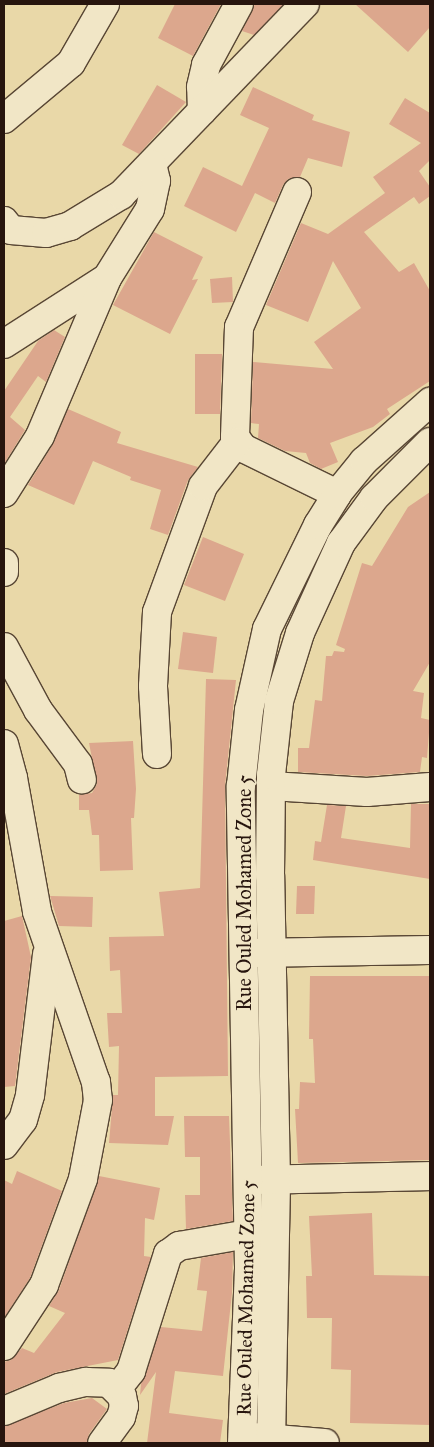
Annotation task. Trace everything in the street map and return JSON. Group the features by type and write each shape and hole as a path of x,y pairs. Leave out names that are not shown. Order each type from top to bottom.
{"street":[{"path":"4,119 71,63 105,4"},
{"path":"202,111 201,87 206,66 239,4"},
{"path":"4,221 11,230 23,233 46,233 70,226 121,195 304,4"},
{"path":"4,494 40,436 107,278 156,196 156,182 152,164"},
{"path":"297,192 239,327 233,421 237,442 242,448 337,494"},
{"path":"4,344 107,278"},
{"name":"Rue Ouled Mohamed Zone 5","path":"271,1441 276,1180 241,786 249,710 268,628 337,494 364,461 430,402"},
{"path":"157,754 153,686 158,612 203,486 237,442"},
{"name":"Rue Ouled Mohamed Zone 5","path":"242,1439 248,1180 257,953 279,701 300,633 341,544 374,498 430,442"},
{"path":"4,563 4,572"},
{"path":"4,647 38,710 78,764 82,780"},
{"path":"4,744 13,778 26,868 47,948 96,1082 98,1100 83,1179 44,1286 4,1346"},
{"path":"271,786 367,792 430,787"},
{"path":"4,1144 23,1120 30,1095 47,948"},
{"path":"257,953 430,950"},
{"path":"248,1180 430,1176"},
{"path":"117,1389 131,1371 168,1254 179,1246 248,1234"},
{"path":"4,1411 60,1388 86,1382 107,1382 117,1389 124,1406 121,1417 102,1443"},
{"path":"242,1439 326,1443"}],"building":[{"path":"175,4 221,4 193,56 158,38"},
{"path":"255,4 284,4 254,35 242,31"},
{"path":"355,4 430,4 430,27 408,52"},
{"path":"157,85 186,102 139,154 122,145"},
{"path":"253,87 314,115 312,120 350,132 342,167 308,158 300,177 288,179 283,185 275,203 255,193 236,232 184,206 203,167 242,186 269,128 240,115"},
{"path":"405,98 430,113 430,160 419,171 430,187 430,196 419,204 414,197 364,232 399,272 414,263 430,291 430,381 387,409 390,414 373,427 330,443 338,462 321,469 310,463 306,453 285,451 258,438 259,424 251,423 253,362 333,369 314,342 361,308 333,261 308,322 266,305 301,223 328,234 385,193 373,177 421,143 389,124"},
{"path":"154,232 203,257 192,280 198,279 170,334 113,305"},
{"path":"232,277 233,302 212,303 210,279"},
{"path":"54,330 65,337 46,382 38,376 10,417 25,430 4,464 4,391 38,341"},
{"path":"195,354 222,354 220,414 195,414"},
{"path":"68,409 121,432 117,443 198,467 188,480 168,535 150,529 161,490 130,480 131,477 93,461 74,505 28,485 53,444"},
{"path":"430,492 430,662 413,691 424,693 421,718 430,720 427,758 422,757 420,772 367,776 298,772 298,748 309,748 315,700 322,701 326,656 332,656 334,651 344,652 345,649 336,645 362,563 372,566 408,507"},
{"path":"203,537 244,554 225,601 184,585"},
{"path":"183,632 217,637 213,673 178,669"},
{"path":"206,679 236,680 225,786 228,1076 155,1077 155,1116 174,1116 168,1145 109,1143 113,1095 118,1095 119,1046 109,1047 107,1013 122,1013 120,970 110,971 109,937 164,936 159,892 200,888"},
{"path":"133,741 136,789 134,818 131,818 133,870 100,871 99,835 92,835 89,810 79,810 79,795 92,793 97,784 89,743"},
{"path":"411,804 430,804 430,879 313,860 315,841 321,842 327,805 346,806 341,838 410,848"},
{"path":"297,886 315,886 314,914 296,914"},
{"path":"50,896 93,897 92,927 59,926"},
{"path":"22,916 31,957 15,1086 4,1087 4,921"},
{"path":"310,976 430,976 430,1160 298,1163 295,1109 299,1109 300,1082 315,1083 313,1039 309,1039"},
{"path":"184,1116 229,1116 233,1221 186,1229 185,1195 200,1195 200,1157 185,1157"},
{"path":"17,1171 62,1191 30,1278 4,1318 4,1180 12,1184"},
{"path":"99,1176 160,1188 154,1220 145,1218 144,1256 151,1257 118,1360 57,1372 4,1394 4,1362 11,1360 22,1348 34,1353 65,1313 49,1306 59,1290"},
{"path":"372,1213 374,1275 430,1276 430,1425 350,1423 351,1370 331,1369 332,1318 307,1318 306,1276 312,1276 309,1216"},
{"path":"233,1252 232,1293 223,1376 175,1371 169,1413 223,1420 220,1443 147,1443 156,1372 140,1395 141,1384 161,1327 202,1331 207,1291 197,1290 201,1258"},
{"path":"92,1398 107,1409 89,1434 87,1443 4,1443 4,1426 64,1403"}]}
